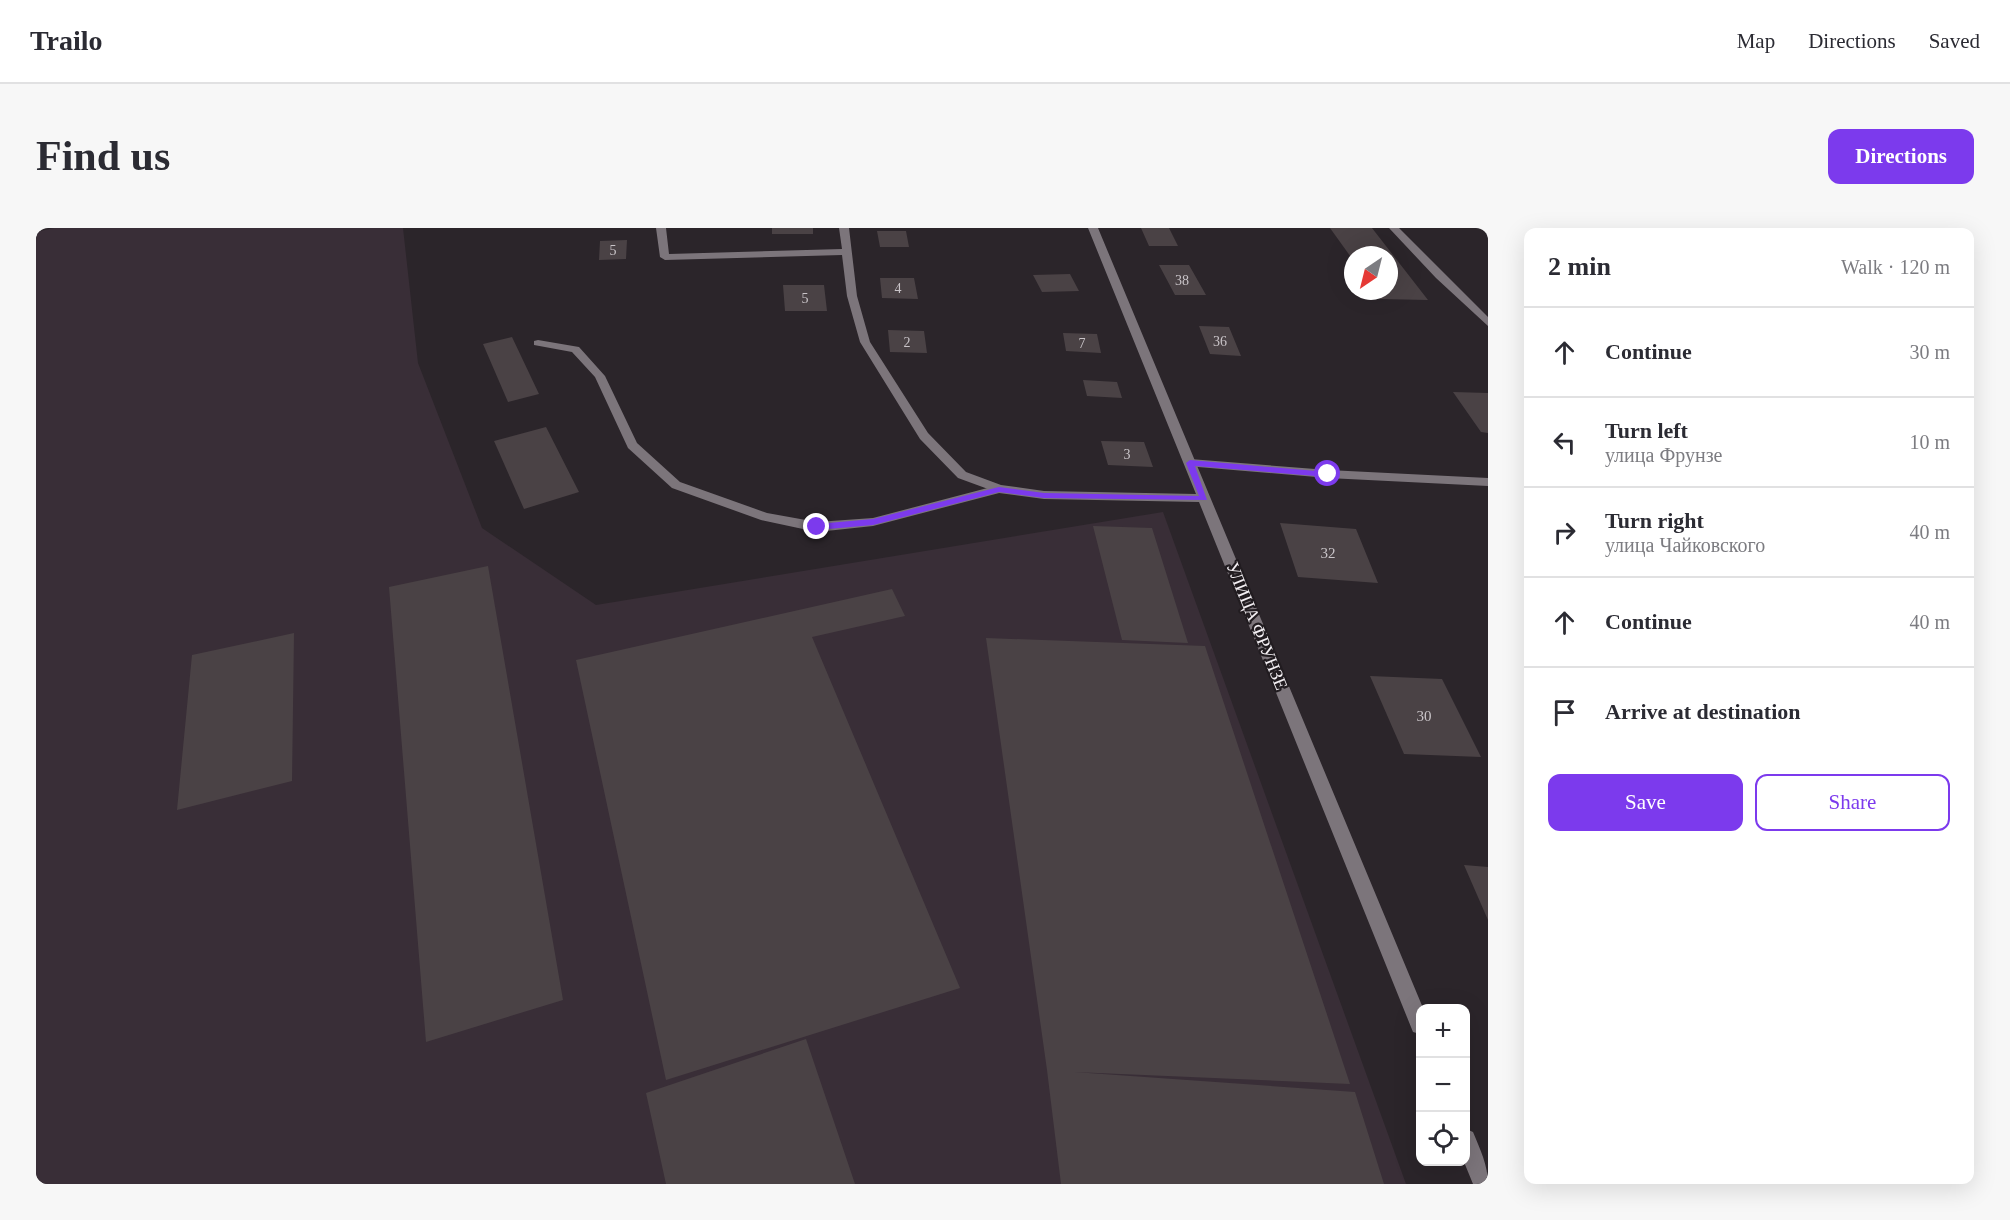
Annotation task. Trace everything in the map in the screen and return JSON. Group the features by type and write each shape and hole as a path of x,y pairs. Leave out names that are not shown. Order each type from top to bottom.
{"street":[{"path":"661,228 664,257 847,252"},
{"path":"844,228 852,296 865,342 924,436 962,475 999,489 1044,495 1204,498"},
{"name":"УЛИЦА ФРУНЗЕ","path":"1093,228 1416,1015"},
{"path":"1394,228 1438,276 1478,306 1488,323"},
{"path":"538,343 575,349 600,376 632,445 676,485 765,517 817,527 873,522 999,489"},
{"path":"1190,463 1328,474 1488,482"},
{"path":"1470,1150 1483,1184"}],"shaded area":[{"path":"54,228 403,228 418,363 482,528 596,605 1163,512 1406,1184 36,1184 36,232"}],"building":[{"path":"772,228 813,228 813,234 772,234"},
{"path":"1141,228 1169,228 1178,246 1149,246"},
{"path":"1330,228 1372,228 1386,246 1344,246"},
{"path":"877,231 906,231 909,247 880,247"},
{"path":"627,240 626,259 599,260 600,241"},
{"path":"1398,261 1428,300 1398,299"},
{"path":"1159,265 1189,265 1206,295 1175,295"},
{"path":"1070,274 1079,291 1042,292 1033,275"},
{"path":"880,278 914,278 918,299 882,298"},
{"path":"783,285 824,285 827,311 785,311"},
{"path":"1199,326 1229,327 1241,356 1210,354"},
{"path":"888,330 924,331 927,353 890,352"},
{"path":"1063,333 1097,334 1101,353 1066,351"},
{"path":"512,337 539,394 508,402 483,344"},
{"path":"1083,380 1117,382 1122,398 1087,396"},
{"path":"1453,392 1488,393 1488,433 1481,432"},
{"path":"546,427 579,492 524,509 494,441"},
{"path":"1101,441 1144,442 1153,467 1108,465"},
{"path":"1280,523 1356,529 1378,583 1298,577"},
{"path":"1093,526 1152,528 1188,643 1122,640"},
{"path":"488,566 563,1000 426,1042 389,587"},
{"path":"892,589 905,616 812,637 960,988 666,1080 576,660"},
{"path":"294,633 292,781 177,810 192,655"},
{"path":"986,638 1205,646 1350,1084 1074,1072 1355,1092 1384,1184 1061,1184"},
{"path":"1370,676 1442,679 1481,757 1404,754"},
{"path":"1464,865 1488,867 1488,920"},
{"path":"806,1039 855,1184 666,1184 646,1093"}],"route":[{"path":"817,527 873,522 999,489 1044,495 1204,498 1190,463 1328,474"}]}
